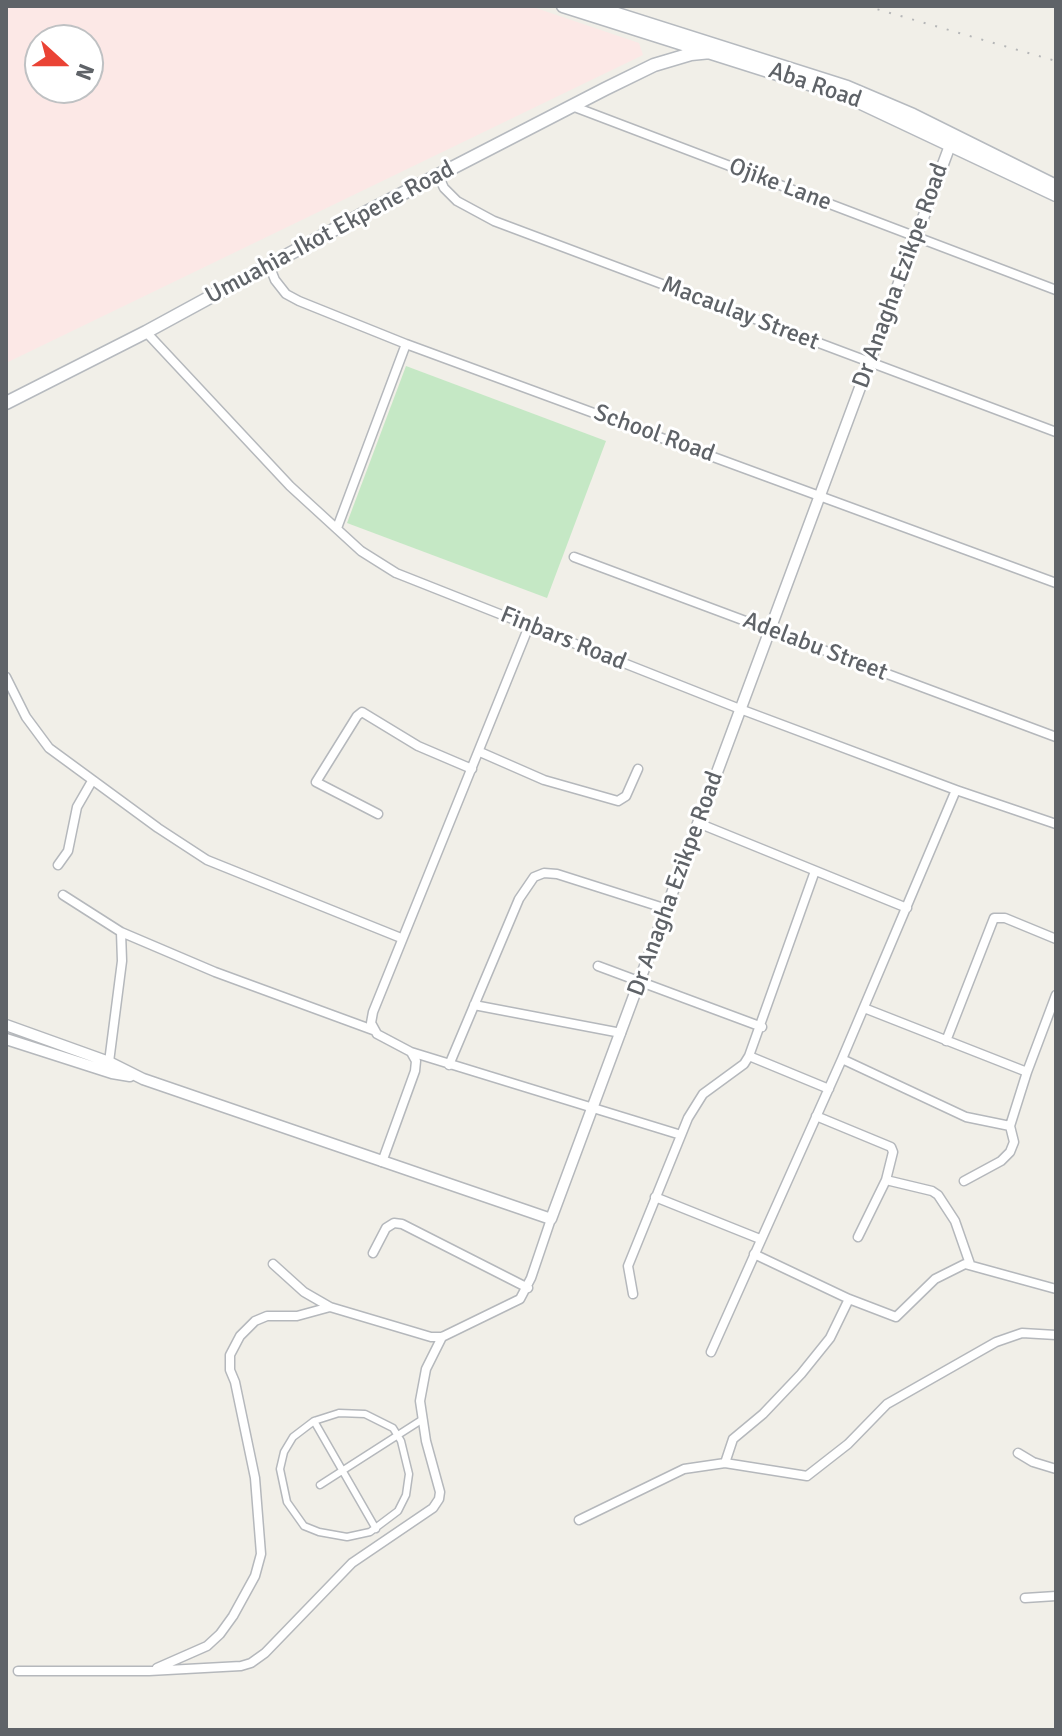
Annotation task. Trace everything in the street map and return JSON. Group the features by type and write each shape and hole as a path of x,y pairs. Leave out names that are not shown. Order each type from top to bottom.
{"main road":[{"name":"Aba Road","path":"563,6 661,36 682,38 711,52 844,95 1056,186"},
{"name":"Aba Road","path":"592,6 682,38 847,87 1056,195"},
{"path":"661,36 666,44 664,55"},
{"path":"654,65 682,38"},
{"path":"679,58 682,38"},
{"path":"654,65 711,52"},
{"name":"Umuahia-Ikot Ekpene Road","path":"6,403 654,65"}],"street":[{"name":"Ojike Lane","path":"572,106 1056,290"},
{"name":"Dr Anagha Ezikpe Road","path":"551,1219 952,139"},
{"name":"Macaulay Street","path":"438,175 444,188 457,201 494,221 1056,432"},
{"name":"School Road","path":"269,265 275,280 286,294 406,344 1056,583"},
{"name":"Finbars Road","path":"146,332 290,486 361,551 396,573 740,709 1056,824"},
{"path":"337,528 406,344"},
{"name":"Adelabu Street","path":"574,557 1056,737"},
{"path":"373,1030 373,1012 401,938 480,752 529,626"},
{"path":"6,677 26,717 49,748 207,860 401,938"},
{"path":"378,814 316,782 362,712 418,746 472,769"},
{"path":"480,752 544,780 618,801 626,796 638,769"},
{"path":"58,865 68,851 77,807 92,781"},
{"path":"711,1352 829,1089 956,790"},
{"path":"698,823 907,908"},
{"path":"633,1294 628,1266 681,1135 703,1094 744,1064 749,1056 762,1027 815,871"},
{"path":"449,1065 519,899 534,877 544,873 557,874 667,909"},
{"path":"63,895 121,932 215,972 373,1030 415,1056 681,1135"},
{"path":"946,1041 994,918 1005,918 1056,939"},
{"path":"109,1062 122,961 121,932"},
{"path":"598,966 762,1027"},
{"path":"964,1181 1001,1161 1010,1152 1014,1142 1010,1126 1056,995"},
{"path":"474,1005 621,1033"},
{"path":"864,1008 1027,1072"},
{"path":"6,1025 109,1062 143,1079 551,1219 528,1288 520,1299 442,1337 431,1337 330,1307 304,1292 273,1264"},
{"path":"6,1039 112,1073 143,1079"},
{"path":"382,1162 415,1071 415,1056"},
{"path":"749,1056 829,1089"},
{"path":"842,1059 966,1117 1010,1126"},
{"path":"816,1116 891,1147 893,1152 886,1180 858,1237"},
{"path":"886,1180 938,1195 955,1221 970,1264"},
{"path":"655,1197 760,1239"},
{"path":"373,1253 386,1228 394,1223 402,1224 528,1288"},
{"path":"754,1254 849,1299 896,1317 935,1279 965,1264 1056,1289"},
{"path":"725,1463 733,1439 763,1414 830,1338 849,1299"},
{"path":"149,1671 207,1646 220,1634 255,1576 261,1554 255,1478 230,1370 230,1355 240,1336 255,1321 267,1316 297,1316 330,1307"},
{"path":"579,1520 684,1469 725,1463 807,1476 848,1444 887,1404 996,1342 1022,1333 1056,1335"},
{"path":"18,1671 149,1671 251,1663 265,1653 352,1563 433,1508 440,1492 426,1441 420,1401 426,1369 442,1337"},
{"path":"339,1413 365,1414 383,1421 398,1434 407,1457 409,1485 398,1511 376,1529 355,1536 329,1535 304,1526 291,1510 284,1492 282,1461 293,1437 314,1421 339,1413"},
{"path":"320,1485 423,1419"},
{"path":"314,1421 376,1529"},
{"path":"1018,1453 1033,1462 1056,1469"},
{"path":"1025,1598 1056,1596"}],"shaded area":[{"path":"6,6 530,6 639,43 643,55 6,363"}],"green space":[{"path":"406,366 606,441 547,598 347,523"}],"railway":[{"path":"866,6 1056,61"}]}
